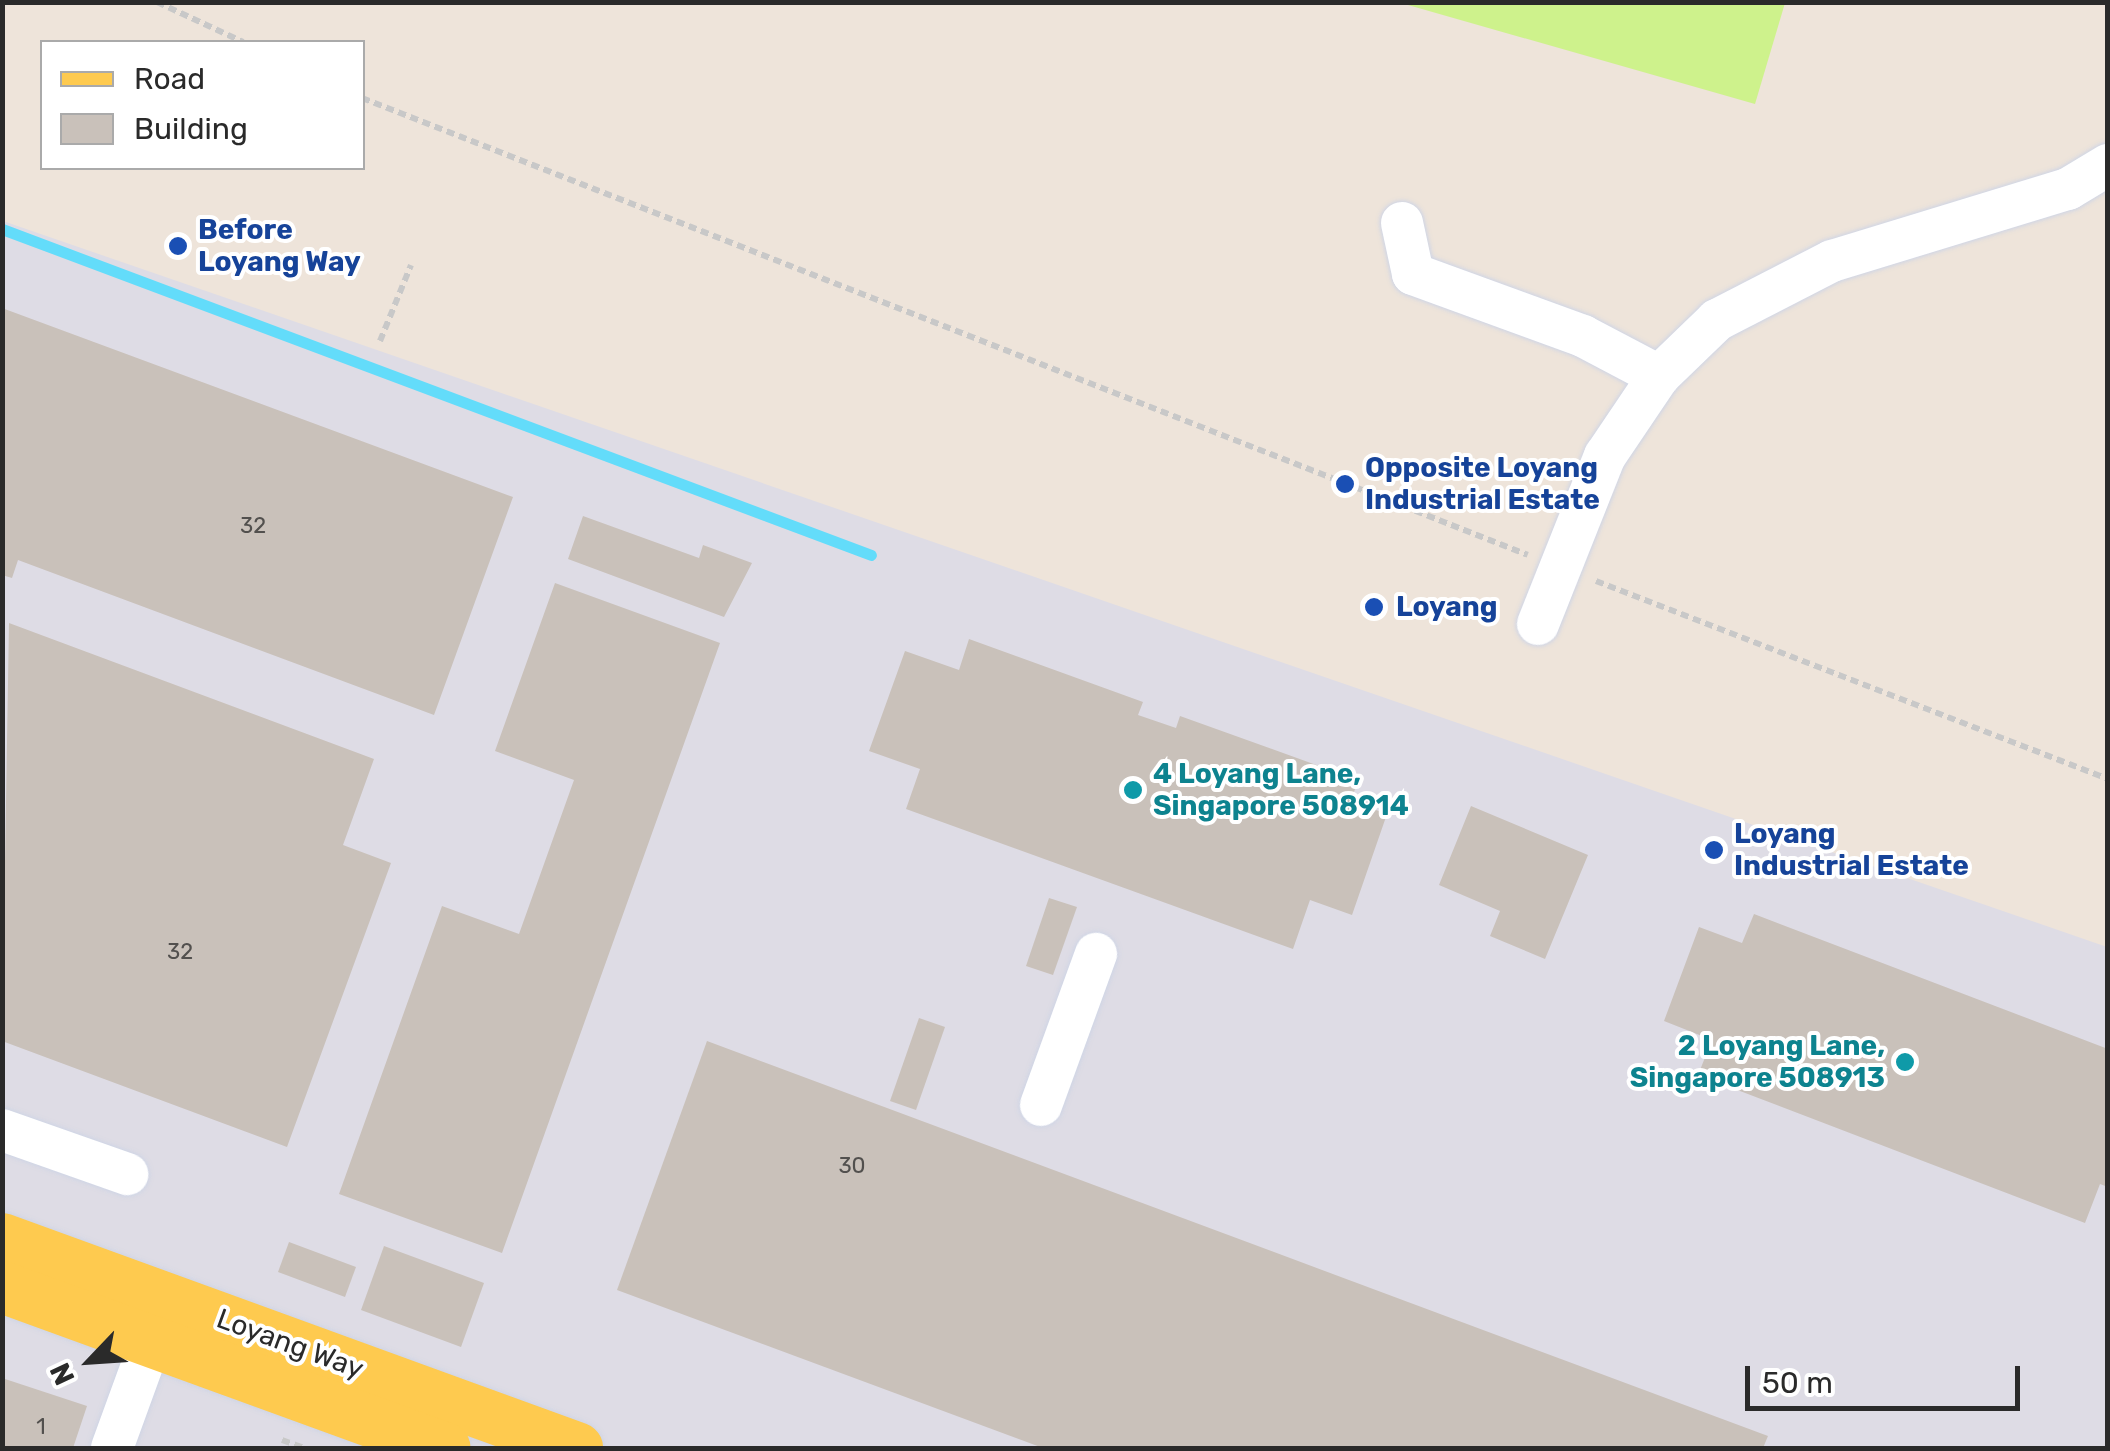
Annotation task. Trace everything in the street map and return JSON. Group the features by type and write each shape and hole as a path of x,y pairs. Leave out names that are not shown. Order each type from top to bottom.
{"main road":[{"name":"Loyang Way","path":"2,1240 577,1448"},
{"name":"Loyang Way","path":"2,1287 445,1448"}],"lane":[{"path":"1538,624 1605,456 1659,376 1764,290 2068,189 2108,165"},
{"path":"1402,223 1413,274 1583,336 1659,376"},
{"path":"1041,1105 1096,954"},
{"path":"2,1130 127,1174"},
{"path":"112,1448 151,1341"}],"path":[{"path":"157,2 239,40"},
{"path":"365,99 2108,779"},
{"path":"380,341 411,265"}],"shaded area":[{"path":"3,221 2107,947 2107,1448 3,1448"}],"green space":[{"path":"1401,2 1785,3 1755,104"}],"building":[{"path":"2,308 513,497 434,715 18,560 12,578 2,575"},
{"path":"583,516 699,558 703,545 752,563 724,617 568,559"},
{"path":"555,583 720,643 502,1253 339,1194 442,906 519,934 574,780 495,751"},
{"path":"9,623 374,759 343,845 391,863 287,1147 2,1041"},
{"name":"4 Loyang Lane, Singapore 508914","path":"969,639 1143,702 1138,715 1176,728 1180,716 1358,780 1351,801 1387,814 1352,915 1310,900 1293,949 906,809 920,769 869,751 905,651 959,670"},
{"path":"1471,806 1588,855 1545,959 1490,936 1500,911 1439,885"},
{"path":"1049,898 1077,907 1053,975 1026,966"},
{"name":"2 Loyang Lane, Singapore 508913","path":"1754,914 2108,1049 2108,1187 2100,1184 2085,1223 1698,1075 1712,1040 1664,1021 1699,927 1742,943"},
{"path":"919,1018 945,1027 916,1110 890,1101"},
{"path":"707,1041 1768,1436 1763,1448 1043,1448 617,1290"},
{"path":"289,1242 356,1267 345,1297 278,1272"},
{"path":"384,1246 484,1283 461,1347 361,1310"},
{"path":"2,1378 87,1406 73,1448 2,1448"}],"waterway":[{"path":"2,229 871,555"}],"place":[{"name":"Before Loyang Way","path":"178,246"},
{"name":"Opposite Loyang Industrial Estate","path":"1345,484"},
{"name":"Loyang","path":"1374,607"},
{"name":"4 Loyang Lane, Singapore 508914","path":"1133,790"},
{"name":"Loyang Industrial Estate","path":"1714,850"},
{"name":"2 Loyang Lane, Singapore 508913","path":"1905,1062"}]}
